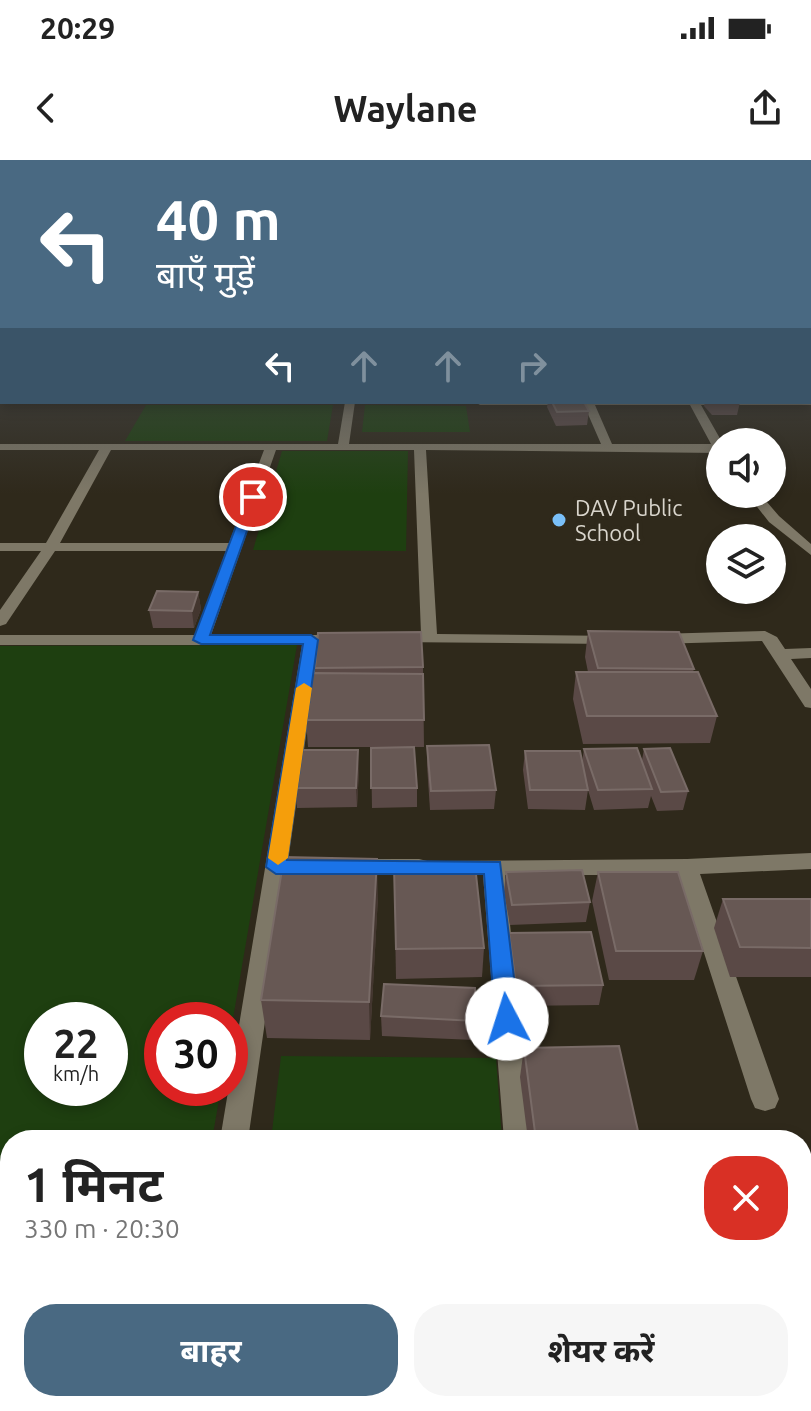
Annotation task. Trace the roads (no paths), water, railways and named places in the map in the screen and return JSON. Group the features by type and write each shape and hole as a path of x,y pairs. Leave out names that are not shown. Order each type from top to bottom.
{"street":[{"path":"343,447 350,404"},
{"path":"589,404 608,447"},
{"path":"695,404 708,428"},
{"path":"0,447 706,448"},
{"path":"0,621 51,547 107,447"},
{"path":"201,640 271,447"},
{"path":"420,447 429,639"},
{"path":"768,508 809,547"},
{"path":"0,547 235,547"},
{"path":"385,639 765,636 811,703"},
{"path":"0,640 355,639"},
{"path":"236,1130 284,867 311,640"},
{"path":"780,654 811,653"},
{"path":"323,867 687,867 811,861"},
{"path":"493,867 517,1130"},
{"path":"687,867 765,1099"}],"place":[{"name":"DAV Public School","path":"559,520"}]}
